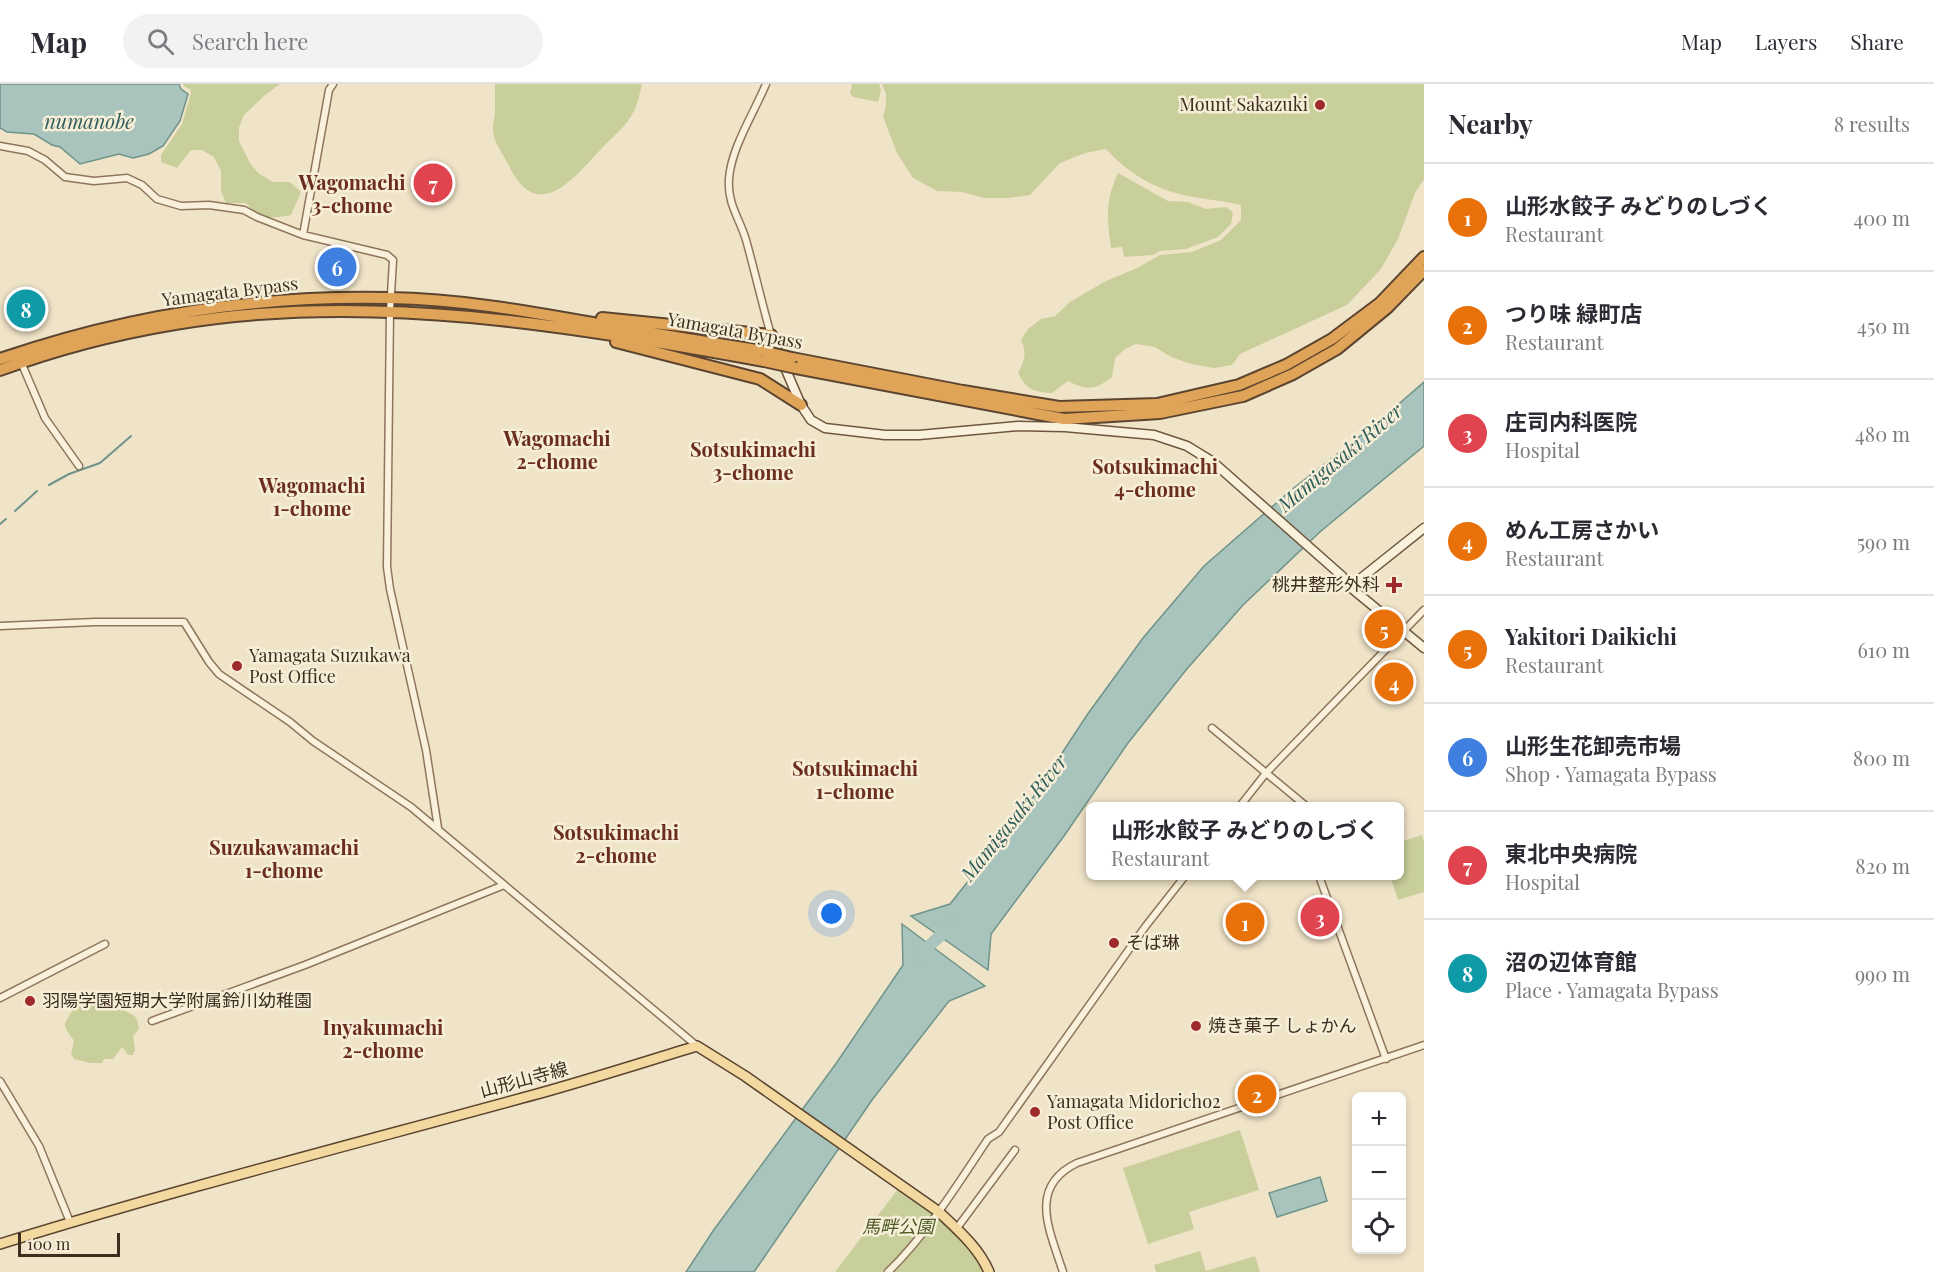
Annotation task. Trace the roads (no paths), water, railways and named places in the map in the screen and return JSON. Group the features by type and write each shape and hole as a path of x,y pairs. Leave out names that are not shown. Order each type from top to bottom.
{"highway":[{"name":"Yamagata Bypass","path":"794,363 1059,407 1157,404 1239,385 1286,365 1332,339 1380,303 1424,257"},
{"name":"Yamagata Bypass","path":"0,359 51,342 173,314 273,300 391,298 545,319 763,356 1064,419 1160,413 1243,396 1293,374 1337,349 1387,308 1424,270"},
{"name":"Yamagata Bypass","path":"0,369 81,344 176,323 262,313 390,311 545,319"},
{"path":"545,319 748,331 771,335"},
{"path":"545,319 760,379 801,405"}],"main road":[{"path":"697,1046 745,1076 939,1212 975,1249 989,1272"},
{"name":"山形山寺線","path":"0,1244 70,1222 538,1094 697,1046"}],"street":[{"path":"303,235 329,90 333,84"},
{"path":"766,84 734,156 729,180 730,198 737,222 745,237 771,335 801,405 811,420 825,429 855,433 919,435 1018,426 1088,428 1154,435 1187,446 1213,462 1342,576 1350,586 1424,648"},
{"path":"0,146 28,151 45,160 65,177 94,181 127,178 142,185 157,199 181,206 244,210 303,235 387,255 393,260 390,311 387,567 426,750 438,828"},
{"path":"21,362 45,418 79,466"},
{"path":"1350,586 1424,528"},
{"path":"1244,802 1266,773 1424,610"},
{"path":"0,626 184,622 219,674 438,828 697,1046"},
{"path":"1212,728 1300,802"},
{"path":"888,1272 907,1253 939,1212 988,1139 999,1132 1145,927 1182,880"},
{"path":"1320,880 1386,1059"},
{"path":"152,1021 305,965 504,885"},
{"path":"0,998 105,944"},
{"path":"1062,1272 1046,1216 1045,1199 1055,1178 1063,1171 1077,1163 1424,1045"},
{"path":"0,1081 39,1146 70,1222"},
{"path":"957,1228 1015,1150"}],"water":[{"name":"numanobe","path":"0,84 179,84 181,89 188,94 180,121 163,146 149,154 133,158 119,154 80,164 60,147 34,134 7,132 0,128"},
{"path":"1424,382 1424,446 1321,531 1243,605 1186,670 1128,743 1064,836 991,934 988,970 911,916 950,904 1024,811 1087,715 1143,638 1204,566 1290,491 1378,422"},
{"path":"902,924 985,986 949,1001 872,1100 754,1272 686,1272 713,1231 835,1065 903,965"},
{"path":"1320,1177 1327,1201 1277,1217 1269,1193"}],"waterway":[{"path":"49,485 69,474 100,463 131,436"},
{"path":"15,511 37,491"},
{"path":"0,524 6,519"},
{"name":"Mamigasaki River","path":"921,958 929,946 952,925"}],"place":[{"name":"Mount Sakazuki","path":"1320,105"},
{"name":"東北中央病院","path":"433,183"},
{"name":"山形生花卸売市場","path":"337,267"},
{"name":"沼の辺体育館","path":"26,309"},
{"name":"桃井整形外科","path":"1394,585"},
{"name":"Yakitori Daikichi","path":"1384,629"},
{"name":"Yamagata Suzukawa Post Office","path":"237,666"},
{"name":"めん工房さかい","path":"1394,682"},
{"name":"庄司内科医院","path":"1320,917"},
{"name":"山形水餃子 みどりのしづく","path":"1245,922"},
{"name":"そば琳","path":"1114,943"},
{"name":"羽陽学園短期大学附属鈴川幼稚園","path":"30,1001"},
{"name":"焼き菓子 しょかん","path":"1196,1026"},
{"name":"つり味 緑町店","path":"1257,1094"},
{"name":"Yamagata Midoricho2 Post Office","path":"1035,1112"}],"district":[{"name":"Wagomachi 3-chome","path":"352,194"},
{"name":"Wagomachi 2-chome","path":"557,450"},
{"name":"Sotsukimachi 3-chome","path":"753,462"},
{"name":"Sotsukimachi 4-chome","path":"1155,478"},
{"name":"Wagomachi 1-chome","path":"312,498"},
{"name":"Sotsukimachi 1-chome","path":"855,780"},
{"name":"Sotsukimachi 2-chome","path":"616,844"},
{"name":"Suzukawamachi 1-chome","path":"284,860"},
{"name":"Inyakumachi 2-chome","path":"383,1040"}],"park label":[{"name":"馬畔公園","path":"898,1227"}]}
